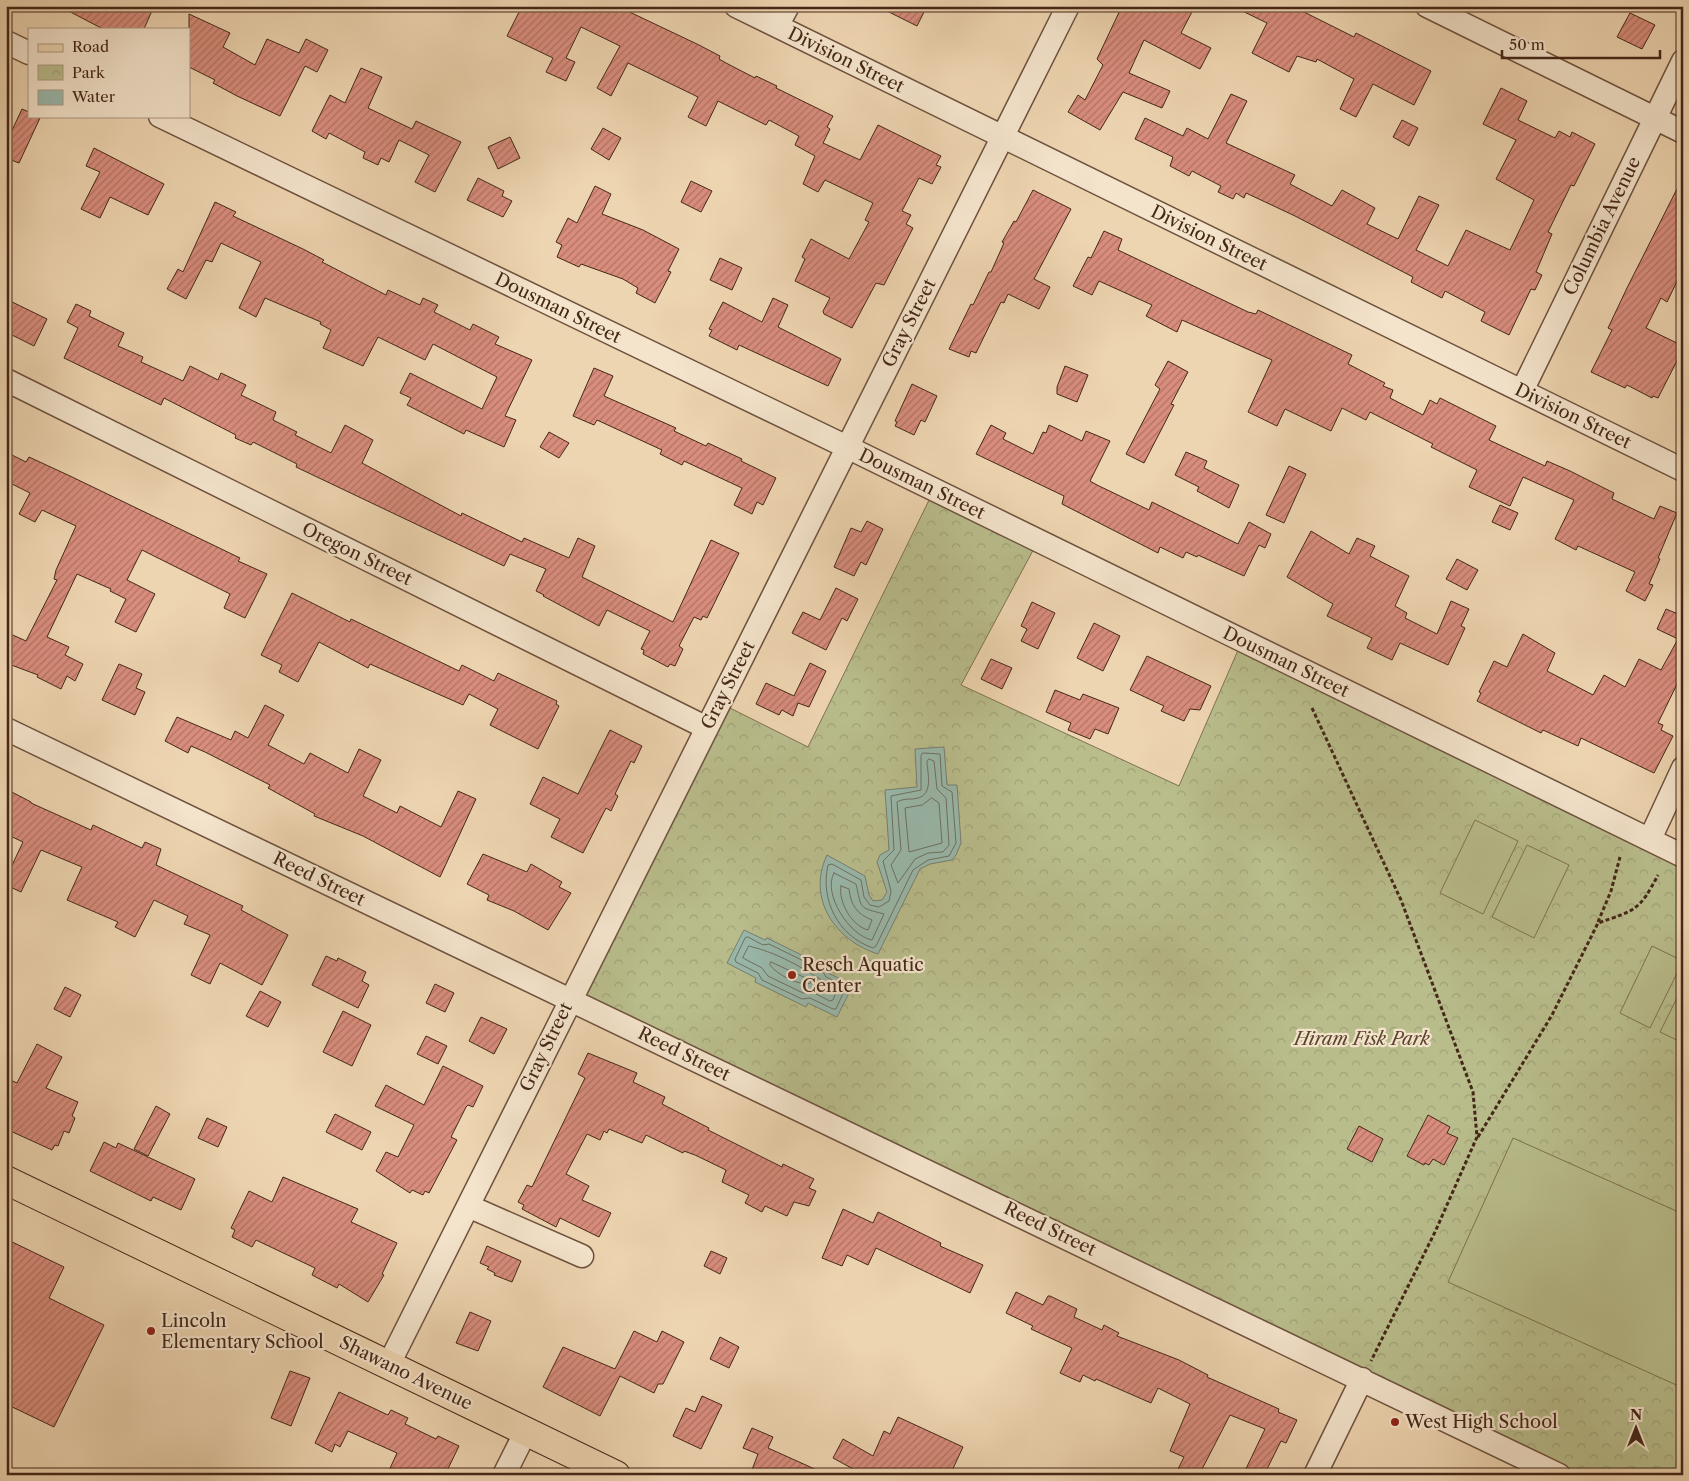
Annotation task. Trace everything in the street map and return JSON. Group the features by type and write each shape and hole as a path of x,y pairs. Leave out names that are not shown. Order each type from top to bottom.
{"main road":[{"name":"Shawano Avenue","path":"6,1180 616,1475"}],"street":[{"name":"Division Street","path":"736,6 1683,470"},
{"path":"776,26 788,6"},
{"name":"Gray Street","path":"389,1364 1068,6"},
{"path":"1427,6 1683,132"},
{"path":"6,42 28,53"},
{"name":"Columbia Avenue","path":"1522,391 1683,61"},
{"name":"Dousman Street","path":"164,118 847,447 1683,856"},
{"name":"Oregon Street","path":"6,380 707,728"},
{"name":"Reed Street","path":"6,729 1559,1475"},
{"path":"1650,839 1683,768"},
{"path":"468,1206 582,1256"},
{"path":"1314,1475 1362,1379"},
{"path":"504,1475 526,1431"}],"path":[{"path":"1312,708 1401,900 1473,1092 1477,1137"},
{"path":"1362,1379 1435,1232 1477,1137 1552,1015 1598,923 1611,891 1620,857"},
{"path":"1598,923 1631,912 1645,901 1658,875"}],"green space":[{"name":"Hiram Fisk Park","path":"934,490 1038,541 961,685 1179,786 1242,641 1683,856 1683,1475 1559,1475 570,999 720,703 808,747"},
{"path":"1475,820 1518,841 1483,914 1440,893"},
{"path":"1527,845 1569,865 1534,938 1492,917"},
{"path":"1652,946 1683,961 1650,1028 1620,1013"},
{"path":"1683,986 1683,1043 1660,1032"},
{"path":"1513,1138 1683,1214 1683,1388 1448,1282"}],"water":[{"path":"944,747 947,785 957,785 961,843 952,860 930,864 920,869 878,954 863,948 849,939 838,929 829,916 823,902 820,887 821,871 827,855 865,876 869,895 873,901 882,900 887,892 877,862 880,855 889,850 885,790 917,787 915,749"},
{"name":"Resch Aquatic Center","path":"744,930 765,940 767,938 830,969 828,973 853,985 837,1017 808,1003 806,1007 755,982 756,978 727,963"}],"building":[{"path":"59,6 154,6 144,28 101,28"},
{"path":"522,6 617,6 699,45 720,56 719,59 726,63 755,78 756,76 777,86 776,88 833,116 827,127 830,129 823,143 860,160 878,125 941,156 936,165 941,167 932,184 919,178 902,211 911,215 906,224 913,228 884,285 876,283 852,328 824,314 823,311 830,298 795,281 805,259 802,257 811,239 849,259 869,222 865,220 873,203 825,180 818,192 803,184 815,156 795,145 799,136 769,120 766,125 718,101 706,126 688,117 698,97 628,63 611,96 597,88 620,46 581,27 566,58 575,62 566,81 546,72 553,58 507,36"},
{"path":"877,6 927,6 917,26"},
{"path":"1122,6 1195,6 1181,33 1211,48 1200,69 1144,40 1129,73 1170,91 1162,108 1123,92 1100,130 1068,112 1078,95 1085,100 1103,65 1097,59"},
{"path":"1232,6 1292,6 1354,37 1356,33 1431,71 1414,105 1373,84 1356,117 1340,109 1354,79 1317,59 1316,62 1297,56 1289,72 1252,53 1267,23"},
{"path":"1630,13 1655,25 1642,49 1617,37"},
{"path":"189,14 230,33 223,47 255,65 267,39 299,53 306,39 328,50 317,72 305,66 280,116 237,96 213,83 215,80 190,68"},
{"path":"361,68 382,77 368,108 412,129 416,121 461,142 435,192 415,182 429,155 399,140 389,162 381,158 378,165 363,158 365,152 329,133 326,139 312,131 330,95 345,103"},
{"path":"1501,88 1527,101 1518,120 1555,138 1559,131 1570,137 1572,132 1595,144 1574,186 1571,185 1548,232 1552,234 1536,272 1542,275 1535,290 1531,289 1509,335 1481,321 1485,312 1445,291 1442,298 1411,282 1413,277 1246,193 1244,198 1236,193 1233,199 1218,192 1221,186 1192,171 1189,176 1170,166 1173,157 1135,139 1145,118 1183,136 1187,128 1208,139 1231,94 1247,101 1226,143 1295,175 1290,184 1332,206 1342,190 1375,208 1367,224 1398,239 1419,196 1439,205 1416,250 1448,266 1466,230 1510,250 1534,200 1496,179 1516,140 1483,124"},
{"path":"22,109 28,112 28,118 40,118 19,163 6,158 6,143"},
{"path":"1402,120 1418,128 1409,146 1393,137"},
{"path":"603,128 621,138 609,160 591,149"},
{"path":"510,137 520,158 498,169 488,147"},
{"path":"94,148 164,184 148,215 110,197 100,218 81,209 100,172 86,166"},
{"path":"1683,177 1683,269 1667,302 1661,298 1646,328 1683,346 1683,349 1658,398 1653,396 1652,398 1627,385 1625,388 1591,372 1612,330 1608,328"},
{"path":"478,178 504,191 502,196 512,201 503,217 467,200"},
{"path":"691,181 712,191 701,212 681,202"},
{"path":"595,186 611,194 602,214 643,230 679,249 668,271 671,272 655,303 636,293 638,288 623,279 581,264 579,267 557,257 562,245 556,242 568,218 577,223"},
{"path":"1033,190 1071,209 1034,279 1050,287 1039,309 1008,294 1004,303 1001,302 976,353 971,351 969,357 949,349 971,304 973,305 989,272 991,272 1004,243 1002,242 1014,221 1016,222"},
{"path":"215,202 236,212 233,216 303,249 324,260 322,262 386,295 388,290 420,305 423,298 438,305 434,312 470,330 473,324 499,337 495,344 532,360 505,416 516,420 504,447 466,430 464,434 407,405 411,398 400,393 410,373 482,409 497,377 433,344 425,360 378,337 363,366 323,348 331,330 320,324 321,322 265,298 256,317 239,308 261,262 221,243 212,262 206,260 186,299 167,289 178,269 183,272"},
{"path":"1104,231 1122,239 1118,250 1248,312 1256,314 1258,310 1352,355 1348,364 1385,383 1383,386 1393,390 1390,398 1423,415 1430,400 1437,404 1440,398 1496,426 1489,440 1545,466 1547,461 1570,471 1614,493 1612,499 1654,519 1660,506 1677,513 1658,558 1660,559 1649,584 1653,585 1645,601 1626,591 1635,572 1578,546 1576,550 1555,539 1574,500 1523,477 1510,506 1469,487 1477,470 1431,447 1433,444 1370,412 1366,420 1342,408 1331,431 1285,409 1277,426 1248,412 1272,360 1182,320 1177,332 1146,316 1152,305 1099,281 1092,295 1073,286 1088,257 1091,258"},
{"path":"720,258 742,268 732,290 710,280"},
{"path":"773,298 788,305 778,327 841,359 828,386 739,345 737,350 709,336 712,330 709,329 723,302 762,322"},
{"path":"6,299 47,319 34,346 6,332"},
{"path":"76,304 91,311 89,316 124,333 118,346 143,357 141,362 183,381 190,366 218,380 221,373 246,385 241,395 276,412 273,420 297,432 295,435 331,453 345,425 373,440 362,463 461,516 462,513 522,542 524,538 569,558 578,538 595,546 582,577 673,622 711,540 739,553 707,618 703,616 701,620 694,617 679,646 683,649 675,666 670,664 668,667 643,654 644,650 641,649 650,631 607,610 599,626 536,591 546,569 510,554 504,566 296,467 297,464 253,442 251,445 235,438 236,435 164,398 161,405 64,358 78,328 67,322"},
{"path":"1168,361 1188,372 1171,404 1174,405 1144,463 1126,454 1160,389 1155,385"},
{"path":"1065,366 1088,375 1077,402 1057,394 1057,387"},
{"path":"594,368 613,376 604,396 676,428 674,431 706,446 708,443 742,459 741,461 776,478 763,505 757,502 752,514 734,505 742,488 684,461 682,465 660,454 662,450 597,420 594,425 573,416"},
{"path":"912,384 937,396 925,422 921,420 914,435 895,426 897,422 895,421"},
{"path":"991,425 1006,433 1003,439 1033,454 1043,432 1046,433 1049,425 1082,441 1086,431 1110,441 1090,481 1097,485 1149,510 1152,502 1238,544 1249,522 1271,534 1265,548 1259,545 1244,576 1198,555 1197,557 1186,552 1183,558 1160,547 1158,553 1062,504 1064,496 976,454"},
{"path":"549,432 569,443 559,458 540,447"},
{"path":"6,452 26,462 29,457 70,476 240,558 238,561 267,574 245,618 224,608 230,594 142,550 127,580 155,594 136,632 115,622 126,599 110,591 111,589 77,574 47,637 69,647 65,655 83,664 75,681 67,676 61,689 37,677 38,675 6,663 6,632 26,641 57,580 54,579 56,570 76,526 42,510 35,522 19,514 30,493 6,481"},
{"path":"1186,452 1207,461 1204,468 1239,485 1229,508 1197,491 1199,487 1175,475"},
{"path":"1289,466 1306,474 1284,523 1266,515"},
{"path":"1500,505 1518,513 1510,530 1492,522"},
{"path":"867,521 883,529 866,565 861,562 854,576 834,567 851,528 861,532"},
{"path":"1311,531 1349,554 1357,538 1375,546 1370,556 1409,576 1395,606 1407,613 1405,618 1437,634 1451,601 1469,609 1461,626 1465,628 1448,665 1400,643 1392,660 1367,648 1372,638 1327,616 1333,604 1287,577"},
{"path":"1457,559 1478,570 1467,590 1446,579"},
{"path":"836,588 858,599 847,621 842,618 826,650 792,633 803,612 820,620"},
{"path":"292,593 350,622 351,619 459,671 462,665 494,681 498,673 557,701 556,704 559,706 538,749 490,725 498,709 469,694 463,705 370,664 368,668 319,642 298,682 279,672 282,665 261,655"},
{"path":"1032,602 1055,613 1038,649 1021,641 1027,629 1021,626"},
{"path":"1666,609 1683,616 1683,672 1658,723 1663,725 1661,730 1673,736 1654,773 1581,738 1578,746 1543,730 1541,733 1477,701 1481,693 1479,692 1494,661 1507,667 1523,634 1555,653 1547,671 1593,695 1604,675 1625,687 1639,659 1661,670 1678,639 1657,629"},
{"path":"1094,623 1120,636 1103,671 1077,658"},
{"path":"1147,656 1211,686 1200,710 1190,709 1184,721 1161,711 1164,706 1130,690"},
{"path":"991,659 1012,668 1002,689 981,679"},
{"path":"810,663 826,671 809,707 798,703 793,716 782,710 779,715 756,704 766,683 794,696"},
{"path":"119,664 142,674 136,688 145,692 135,715 102,700"},
{"path":"1055,690 1080,700 1083,694 1119,708 1108,734 1095,729 1090,739 1068,730 1071,723 1046,712"},
{"path":"265,705 284,715 268,745 304,764 310,753 348,773 359,749 381,760 363,796 397,813 400,806 441,827 458,791 476,799 440,877 363,836 314,816 315,814 268,788 270,785 205,752 191,746 188,753 165,741 177,717 231,740 235,731 248,738"},
{"path":"610,730 642,746 634,763 631,761 615,794 618,796 611,811 606,808 583,853 551,837 560,819 530,804 543,777 578,794"},
{"path":"6,789 31,803 91,830 93,825 142,848 145,842 161,849 156,865 243,906 241,910 288,935 262,985 220,963 210,984 191,975 210,935 184,924 188,916 154,900 135,937 115,927 118,922 67,900 82,867 41,850 21,892 6,885 6,878 23,842 6,834"},
{"path":"483,854 527,872 531,864 562,882 559,887 571,893 548,930 514,911 487,900 489,895 467,884"},
{"path":"326,956 337,961 338,958 366,972 362,981 369,985 358,1008 312,985"},
{"path":"435,984 454,993 445,1012 426,1003"},
{"path":"65,987 81,995 70,1017 54,1009"},
{"path":"260,991 281,1002 268,1027 246,1016"},
{"path":"343,1011 371,1025 352,1066 323,1052"},
{"path":"481,1017 507,1029 494,1054 469,1041"},
{"path":"426,1036 447,1046 438,1064 417,1054"},
{"path":"37,1044 62,1057 46,1088 78,1102 72,1116 75,1118 69,1133 64,1131 58,1146 55,1145 52,1150 6,1129 6,1078 17,1083"},
{"path":"588,1053 637,1073 633,1082 665,1097 662,1104 709,1128 708,1130 782,1167 783,1164 814,1179 809,1188 816,1191 809,1206 794,1202 787,1216 765,1206 762,1212 745,1203 749,1195 722,1182 726,1170 695,1155 684,1151 683,1153 646,1135 642,1143 609,1129 607,1133 604,1131 600,1140 587,1134 566,1174 589,1186 582,1200 611,1213 599,1237 560,1218 556,1227 522,1209 524,1205 518,1202 527,1185 532,1187 585,1078 578,1074"},
{"path":"443,1066 483,1086 473,1107 468,1105 466,1107 451,1137 457,1140 429,1193 425,1191 423,1195 412,1190 410,1193 376,1171 386,1152 398,1157 414,1125 375,1106 386,1085 424,1105"},
{"path":"156,1106 170,1114 148,1156 134,1149"},
{"path":"335,1114 371,1132 362,1150 326,1132"},
{"path":"1428,1115 1450,1127 1447,1133 1458,1138 1444,1165 1433,1159 1429,1165 1425,1163 1424,1165 1407,1156"},
{"path":"207,1118 227,1127 218,1147 198,1138"},
{"path":"1359,1126 1383,1139 1372,1162 1347,1149"},
{"path":"104,1142 116,1148 118,1143 195,1179 181,1210 153,1197 151,1201 90,1171"},
{"path":"283,1177 358,1209 351,1222 397,1243 382,1274 384,1275 368,1302 339,1284 337,1288 312,1275 315,1268 256,1240 252,1247 232,1237 235,1230 231,1228 249,1191 272,1202"},
{"path":"843,1209 873,1223 878,1212 941,1243 940,1246 983,1265 970,1293 876,1248 868,1265 847,1255 842,1266 822,1258"},
{"path":"6,1239 64,1267 49,1298 104,1325 54,1427 6,1404"},
{"path":"487,1246 521,1261 512,1282 494,1275 495,1273 487,1269 489,1267 480,1263"},
{"path":"711,1251 727,1258 720,1274 704,1266"},
{"path":"1016,1292 1043,1305 1048,1296 1050,1296 1077,1309 1074,1317 1102,1330 1104,1325 1119,1333 1117,1336 1179,1360 1208,1375 1207,1377 1279,1409 1278,1412 1297,1420 1286,1443 1281,1441 1264,1475 1243,1475 1265,1429 1230,1415 1199,1475 1175,1475 1184,1457 1170,1451 1190,1404 1158,1388 1151,1403 1096,1379 1095,1381 1083,1375 1080,1382 1060,1373 1072,1348 1031,1329 1033,1326 1006,1313"},
{"path":"470,1312 491,1321 478,1351 456,1343"},
{"path":"634,1331 657,1342 662,1331 684,1342 663,1384 658,1384 654,1393 620,1376 600,1416 543,1387 563,1347 615,1369"},
{"path":"720,1337 739,1347 729,1368 710,1359"},
{"path":"290,1371 310,1378 291,1426 271,1418"},
{"path":"339,1392 388,1415 391,1410 408,1418 405,1424 436,1439 438,1436 459,1446 445,1475 387,1475 397,1453 348,1431 340,1447 335,1444 332,1452 315,1443"},
{"path":"702,1396 722,1405 701,1449 673,1436 686,1408 695,1412"},
{"path":"898,1417 963,1447 950,1475 864,1475 833,1458 843,1439 873,1456 884,1431 890,1434"},
{"path":"752,1428 773,1437 768,1448 828,1475 750,1475 758,1454 743,1448"}],"place":[{"name":"Resch Aquatic Center","path":"792,975"},
{"name":"Lincoln Elementary School","path":"151,1331"},
{"name":"West High School","path":"1395,1422"}]}
